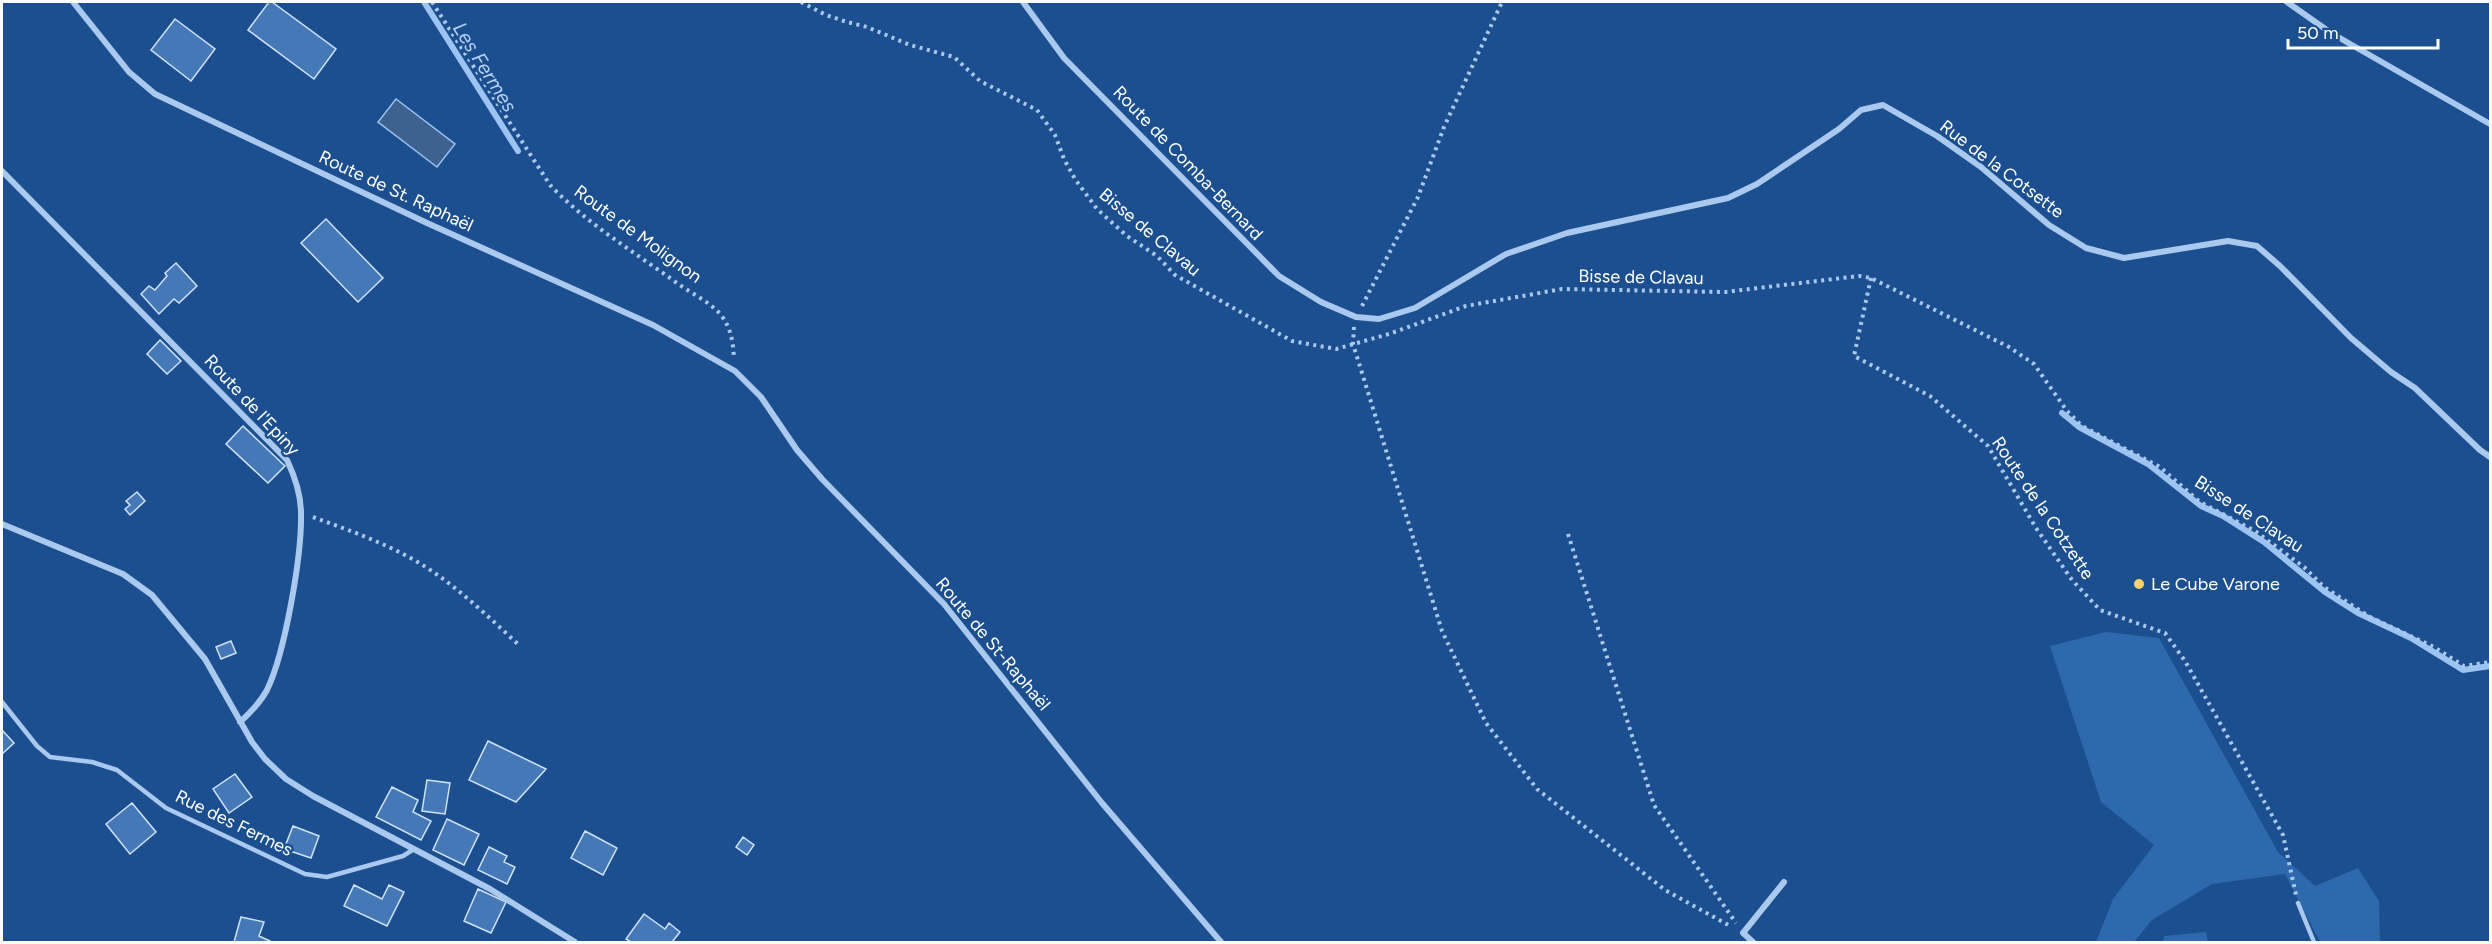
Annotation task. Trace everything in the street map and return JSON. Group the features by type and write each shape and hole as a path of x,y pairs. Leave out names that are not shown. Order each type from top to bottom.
{"street":[{"name":"Route de St. Raphaël","path":"73,2 129,72 155,94 427,223 653,325 735,371"},
{"name":"Route de Comba-Bernard","path":"1023,2 1064,58 1279,276 1321,302 1356,317"},
{"path":"2287,2 2331,33 2365,50 2490,124"},
{"name":"Rue de la Cotsette","path":"1356,317 1379,319 1415,308 1506,254 1567,233 1728,198 1757,184 1839,129 1861,110 1883,105 1938,136 1981,167 2049,225 2086,248 2124,258 2228,241 2257,246 2352,338 2391,372 2415,388 2480,450 2490,456"},
{"name":"Route de l'Epiny","path":"2,171 287,460 297,487 301,512 300,538 292,595 279,657 267,689 256,707 240,722"},
{"name":"Route de St-Raphaël","path":"735,371 761,398 797,450 822,479 944,604 1102,803 1221,942"},
{"path":"2,524 123,574 152,595 205,659 240,722 265,759 286,779 312,796 490,889 575,942"},
{"path":"1753,942 1743,933 1784,882"}],"lane":[{"name":"Rue des Fermes","path":"2,702 37,746 50,757 92,762 117,770 166,808 305,874 327,877 403,856 414,849"},
{"path":"2298,903 2314,942"}],"path":[{"name":"Route de Molignon","path":"432,2 550,184 575,209 713,307 723,317 733,338 735,371"},
{"name":"Bisse de Clavau","path":"801,2 826,15 867,27 910,45 954,57 980,81 1038,110 1055,135 1075,179 1097,209 1127,236 1156,256 1175,275 1191,286 1292,341 1336,349 1389,334 1466,306 1562,289 1725,291 1859,276 1871,278 2009,347 2034,364 2067,411 2082,426 2160,467 2200,502 2255,531 2304,567 2324,587 2370,617 2434,647 2464,666 2490,662"},
{"path":"1502,2 1444,127 1418,197 1394,239 1356,317 1353,344 1442,631 1486,723 1537,789 1665,890 1743,933"},
{"name":"Route de la Cotzette","path":"1871,278 1854,356 1930,396 1988,446 2036,528 2072,580 2100,610 2165,633 2185,661 2283,835 2298,903"},
{"path":"301,512 342,527 412,559 466,598 520,646"},
{"path":"1568,534 1654,805 1743,933"}],"shaded area":[{"path":"396,99 455,144 437,167 378,122"},
{"path":"2106,632 2159,638 2278,852 2315,886 2358,868 2379,901 2380,942 2320,942 2285,874 2212,884 2152,920 2134,942 2096,942 2113,899 2154,845 2101,802 2050,646"},
{"path":"2206,932 2208,942 2163,942 2164,936"}],"building":[{"path":"269,2 336,49 314,79 248,30"},
{"path":"175,19 215,49 191,81 151,50"},
{"path":"326,219 383,278 358,302 301,243"},
{"path":"176,263 197,286 179,303 174,299 159,314 141,294 149,286 155,290 167,276 165,273"},
{"path":"160,340 181,361 167,374 147,354"},
{"path":"243,426 285,466 268,483 226,444"},
{"path":"137,492 145,501 130,515 125,509 130,505 126,501"},
{"path":"231,641 236,653 221,659 216,647"},
{"path":"2,730 14,743 2,754"},
{"path":"488,741 546,769 516,802 469,780"},
{"path":"235,774 252,797 229,813 213,789"},
{"path":"427,780 450,783 445,814 422,811"},
{"path":"392,787 418,800 413,812 431,821 421,840 376,817"},
{"path":"132,803 156,832 130,854 106,824"},
{"path":"447,819 479,834 464,865 433,850"},
{"path":"293,826 319,836 311,858 284,849"},
{"path":"585,831 617,848 603,875 571,858"},
{"path":"743,837 754,845 747,855 736,847"},
{"path":"489,847 507,856 504,862 515,867 507,884 478,870"},
{"path":"354,885 382,899 389,885 404,892 387,926 344,906"},
{"path":"478,889 506,902 491,933 464,921"},
{"path":"644,914 665,929 669,923 680,932 672,942 631,942 626,939"},
{"path":"241,917 264,922 259,936 272,942 234,942"}],"waterway":[{"name":"Les Fermes","path":"424,2 518,151"},
{"path":"2062,413 2079,427 2148,464 2201,506 2223,516 2264,542 2325,592 2358,613 2411,638 2463,670 2490,666"}],"place":[{"name":"Le Cube Varone","path":"2139,584"}]}
